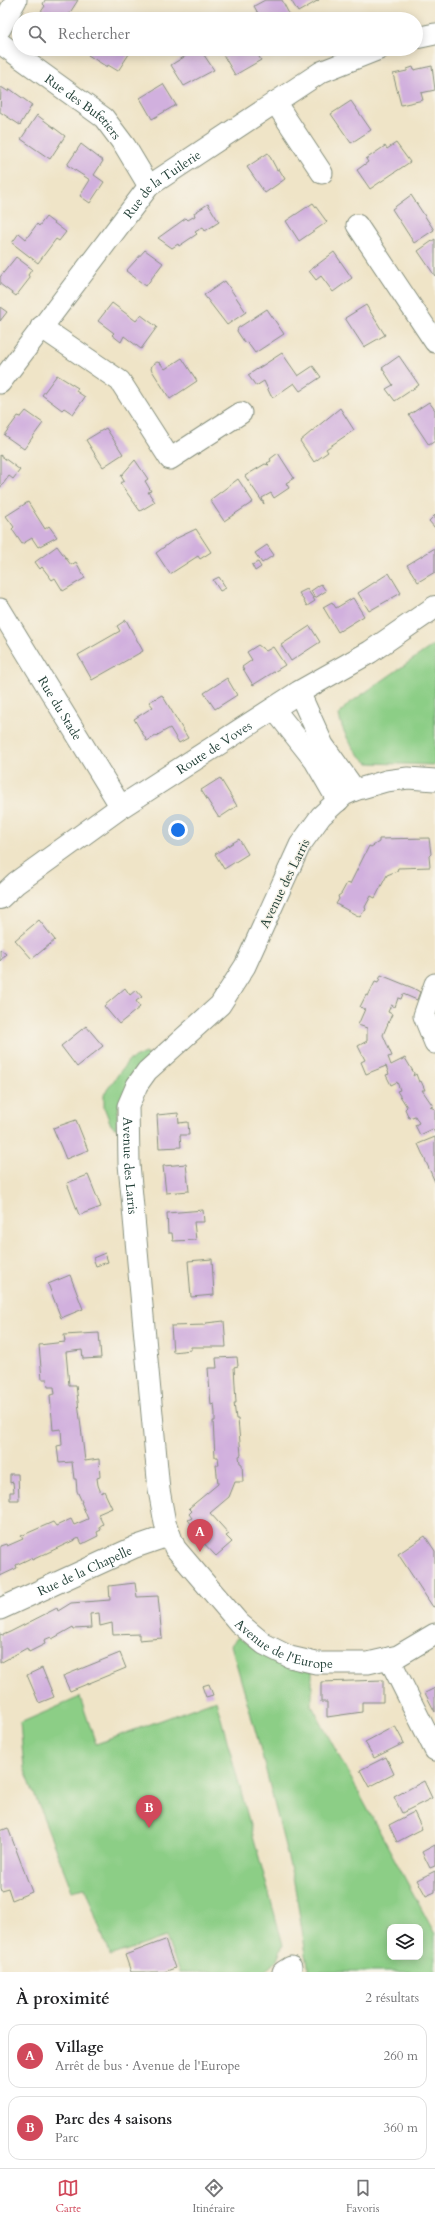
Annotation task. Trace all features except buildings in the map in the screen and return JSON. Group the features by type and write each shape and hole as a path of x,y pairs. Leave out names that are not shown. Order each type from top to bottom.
{"street":[{"path":"0,29 16,0"},
{"path":"423,37 435,34"},
{"name":"Rue des Bufetiers","path":"0,44 12,53"},
{"name":"Rue des Bufetiers","path":"17,56 104,118 125,146 149,186"},
{"name":"Rue de la Tuilerie","path":"0,383 149,186 321,72 361,56"},
{"path":"275,102 322,173"},
{"path":"357,225 435,342"},
{"path":"41,327 120,381 170,459 241,413"},
{"name":"Route de Voves","path":"0,898 16,883 121,807 299,692 370,652 435,607"},
{"name":"Rue du Stade","path":"0,608 121,807"},
{"path":"299,692 346,795"},
{"path":"274,709 315,761 346,795"},
{"path":"346,795 386,781 408,778 435,780"},
{"name":"Avenue des Larris","path":"170,1535 165,1523 159,1490 130,1164 128,1106 137,1085 147,1071 220,1005 245,966 300,845 321,816 346,795"},
{"path":"435,984 424,1016 435,1043"},
{"name":"Rue de la Chapelle","path":"0,1609 135,1547 170,1535"},
{"name":"Avenue de l'Europe","path":"170,1535 175,1548 226,1610 264,1644 290,1658 316,1663 368,1663 398,1656 435,1634"},
{"path":"389,1658 435,1750"}],"green space":[{"path":"435,644 435,765 368,763 349,742 339,715 347,705"},
{"path":"145,1053 148,1055 147,1058 119,1103 116,1129 111,1125 104,1107 104,1094 128,1061"},
{"path":"238,1637 269,1658 312,1671 312,1706 435,1934 435,1972 309,1972 294,1882 260,1747 231,1645"},
{"path":"80,1697 96,1744 216,1700 283,1945 277,1960 264,1972 179,1972 166,1937 110,1956 85,1888 72,1891 24,1768 20,1723"}],"place":[{"name":"Village","path":"200,1552"},
{"name":"Parc des 4 saisons","path":"149,1828"}]}
